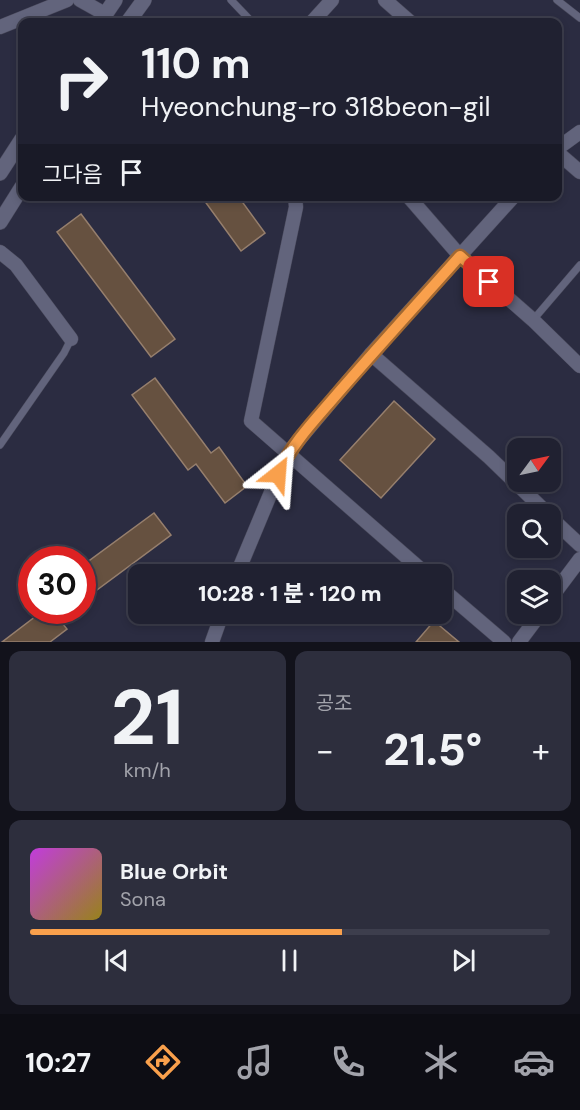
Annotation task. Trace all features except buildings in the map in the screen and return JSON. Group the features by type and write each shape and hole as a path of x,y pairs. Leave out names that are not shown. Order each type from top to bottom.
{"street":[{"path":"22,18 67,0"},
{"path":"80,0 104,18"},
{"path":"108,18 115,0"},
{"path":"131,18 144,0"},
{"path":"316,18 332,0"},
{"path":"385,0 405,18"},
{"path":"0,27 18,20"},
{"path":"562,145 580,132"},
{"path":"0,172 18,145"},
{"path":"562,156 580,172"},
{"path":"0,222 18,193"},
{"path":"295,201 251,421 414,564"},
{"path":"412,201 460,256 533,320 580,366"},
{"path":"241,564 287,454 371,354 510,201"},
{"path":"0,252 16,265 71,339"},
{"path":"371,354 489,457 537,504"},
{"path":"561,527 580,545"},
{"path":"561,584 580,559"},
{"path":"452,597 504,642"},
{"path":"212,642 218,624"},
{"path":"519,642 532,624"}],"lane":[{"path":"231,0 248,18"},
{"path":"557,0 580,18"},
{"path":"533,320 580,265"},
{"path":"0,445 64,354 71,339"}],"route":[{"path":"278,474 287,454 301,437 371,354 460,256 489,282"}]}
